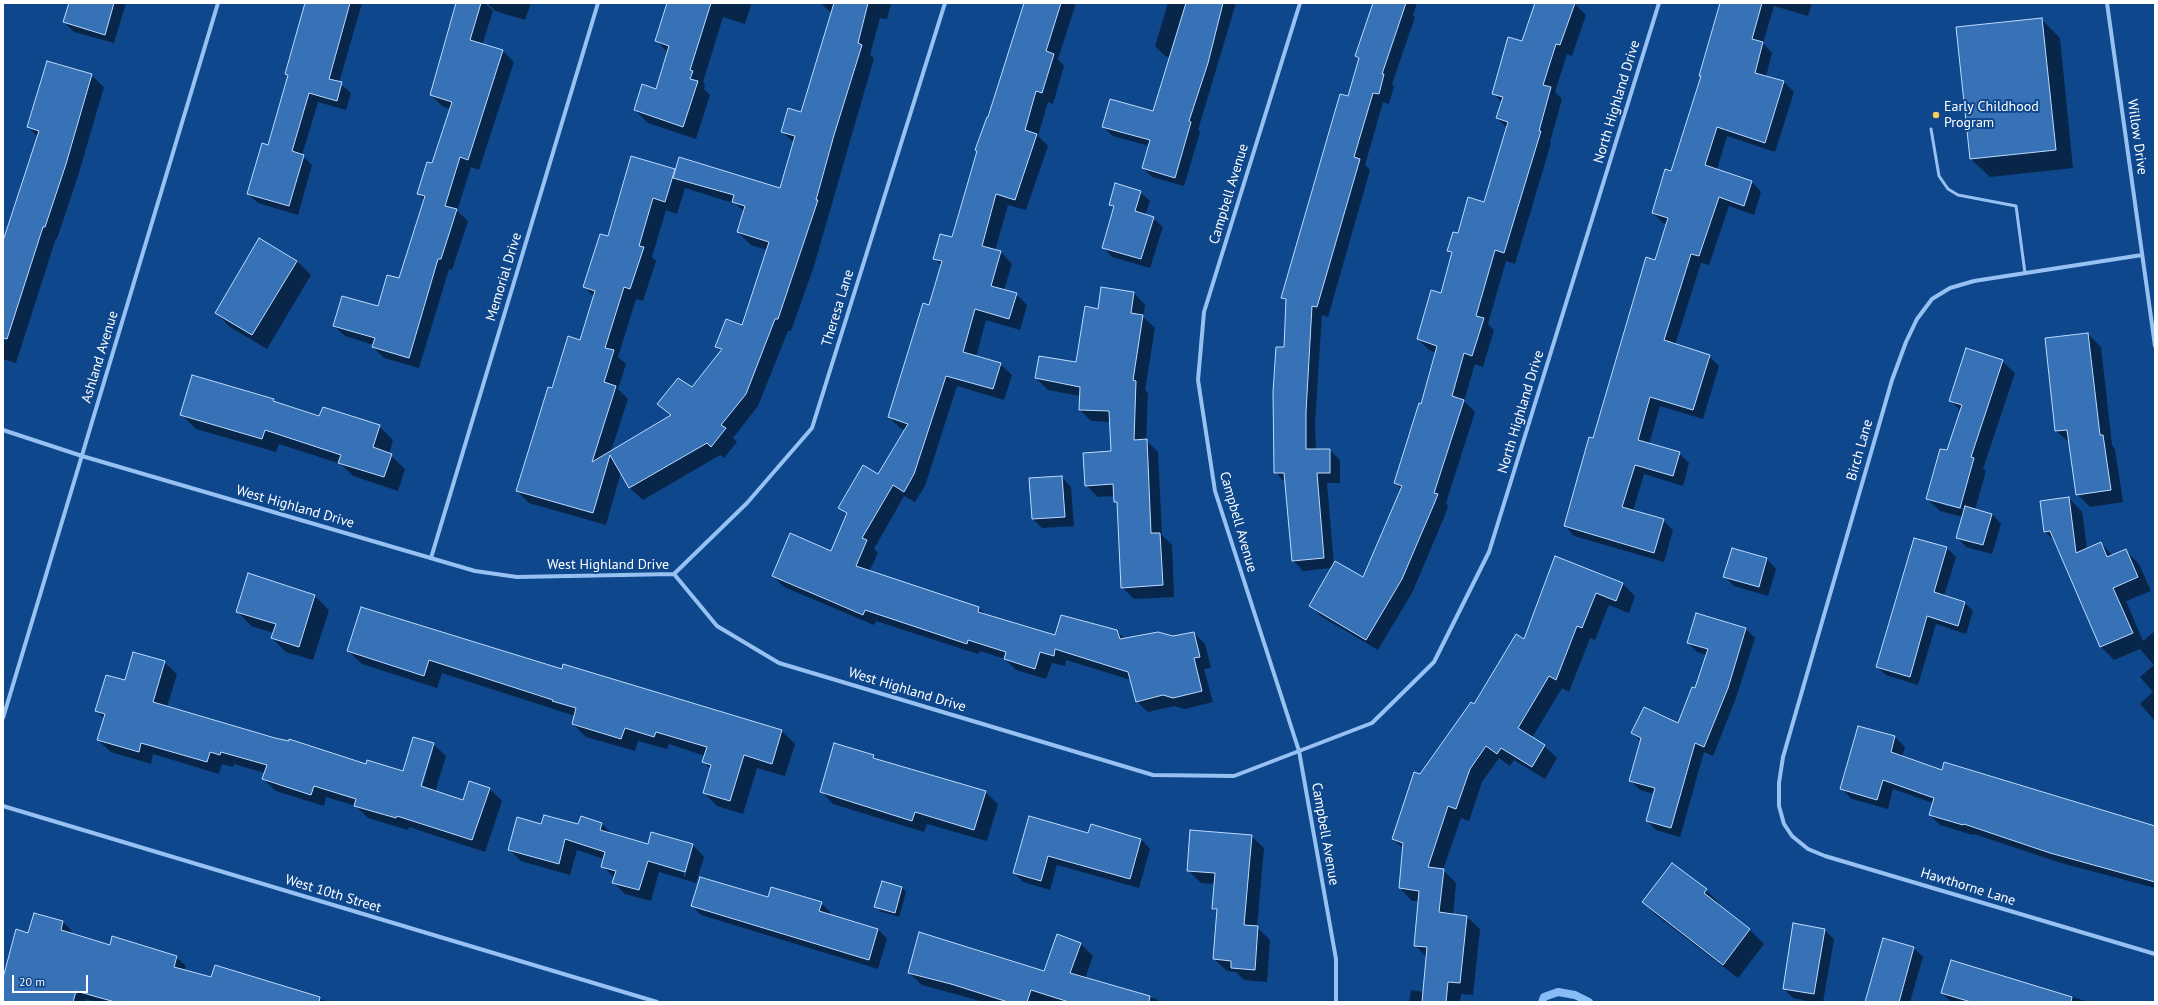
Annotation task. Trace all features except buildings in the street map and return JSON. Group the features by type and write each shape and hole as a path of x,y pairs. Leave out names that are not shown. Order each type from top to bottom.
{"street":[{"name":"Ashland Avenue","path":"3,718 218,3"},
{"name":"Memorial Drive","path":"431,558 598,3"},
{"name":"Theresa Lane","path":"674,574 747,503 812,428 945,3"},
{"name":"Campbell Avenue","path":"1300,3 1204,312 1198,380 1215,491 1299,751 1336,959 1336,1002"},
{"name":"North Highland Drive","path":"1299,751 1372,723 1434,662 1489,552 1659,3"},
{"name":"Willow Drive","path":"2107,3 2155,346"},
{"name":"Birch Lane","path":"1784,824 1779,806 1779,782 1783,757 1892,380 1906,342 1917,319 1932,300 1950,288 1974,281 2142,255"},
{"name":"West Highland Drive","path":"3,430 82,456 475,572 517,577 674,574 717,626 779,663 1153,775 1234,776 1299,751"},
{"name":"West 10th Street","path":"3,806 658,1002"},
{"name":"Hawthorne Lane","path":"1784,824 1792,836 1808,849 1825,856 2155,954"}],"lane":[{"path":"1931,129 1939,176 1948,189 1958,195 2016,206 2025,273"}],"waterway":[{"path":"1542,1002 1544,997 1558,992 1575,995 1589,1002"}],"place":[{"name":"Early Childhood Program","path":"1936,115"}]}
